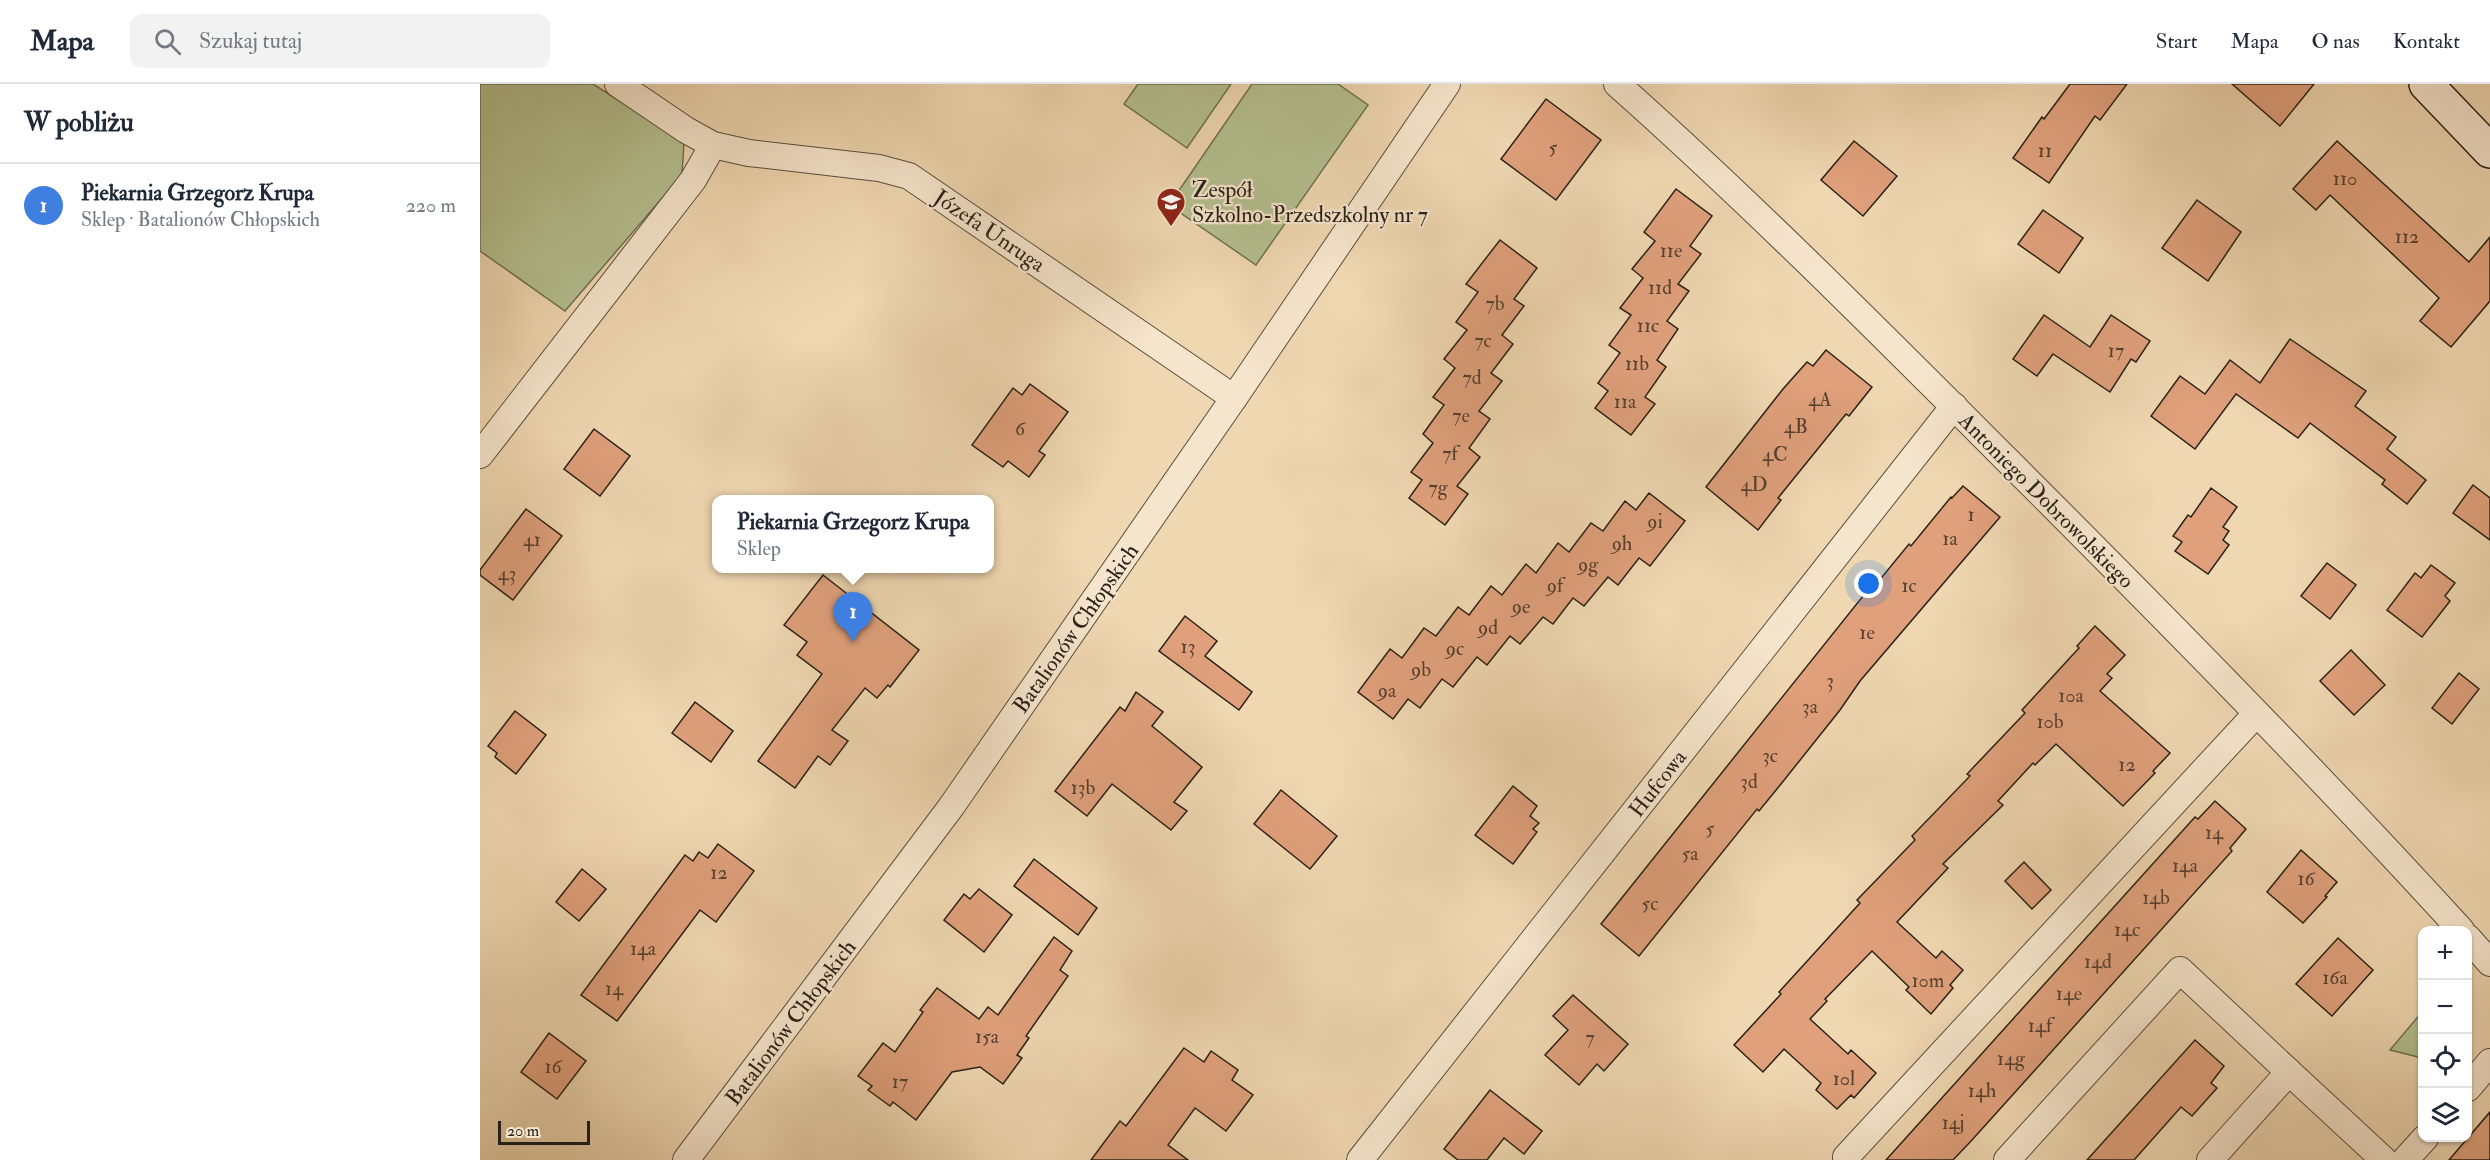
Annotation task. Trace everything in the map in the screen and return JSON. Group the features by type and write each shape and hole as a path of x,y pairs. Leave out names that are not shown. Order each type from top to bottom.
{"street":[{"name":"Józefa Unruga","path":"618,84 686,130 713,145 749,153 879,168 909,176 1234,398"},
{"name":"Batalionów Chłopskich","path":"686,1160 951,807 1234,398 1447,84"},
{"name":"Antoniego Dobrowolskiego","path":"1617,84 1710,166 1954,406 2120,573 2394,857 2457,926"},
{"path":"2426,84 2490,151"},
{"path":"480,455 693,180 713,145"},
{"name":"Hufcowa","path":"1360,1160 1954,406"},
{"path":"1846,1157 2256,714"},
{"path":"2472,943 2490,963"},
{"path":"2007,1160 2180,970 2384,1160"},
{"path":"2472,1083 2490,1062"},
{"path":"2210,1160 2289,1072"},
{"path":"2405,1160 2421,1142"}],"green space":[{"path":"480,84 593,84 684,142 682,175 565,311 480,251"},
{"path":"1138,84 1231,84 1187,148 1124,104"},
{"path":"1252,84 1338,84 1368,105 1256,265 1169,205"},
{"path":"2418,1017 2418,1057 2390,1050"}],"building":[{"path":"2070,84 2127,84 2100,120 2095,116 2049,183 2013,158 2042,117 2044,119"},
{"path":"2232,84 2314,84 2280,126"},
{"path":"1546,99 1601,140 1556,200 1501,159"},
{"path":"1854,141 1897,176 1863,216 1821,180"},
{"path":"2337,141 2469,262 2490,237 2490,301 2451,347 2420,321 2439,298 2330,195 2316,210 2293,189"},
{"path":"1676,189 1712,216 1690,246 1701,254 1678,284 1689,291 1667,321 1678,329 1657,360 1666,367 1645,397 1655,404 1631,435 1595,408 1608,391 1598,383 1620,353 1609,345 1631,315 1620,308 1643,278 1632,269 1655,241 1644,232"},
{"path":"2197,200 2241,232 2208,281 2162,248"},
{"path":"2043,210 2083,238 2059,273 2018,244"},
{"path":"1500,240 1537,268 1514,299 1524,306 1502,335 1513,344 1491,373 1502,381 1479,411 1490,419 1469,448 1480,457 1457,486 1468,494 1445,525 1409,498 1422,480 1411,472 1433,443 1423,434 1444,405 1433,397 1455,368 1444,359 1467,330 1456,322 1478,292 1466,284"},
{"path":"2044,315 2090,347 2111,315 2150,341 2136,362 2131,359 2110,392 2053,354 2037,376 2013,359"},
{"path":"2290,339 2366,391 2355,406 2396,437 2387,449 2426,480 2407,504 2382,484 2385,480 2310,423 2298,438 2236,394 2195,449 2151,416 2180,376 2205,394 2230,360 2260,383"},
{"path":"1826,350 1872,387 1849,416 1846,414 1778,498 1781,500 1758,530 1706,487 1783,389 1807,362 1813,366"},
{"path":"1030,384 1068,412 1039,451 1045,455 1029,477 1008,461 1003,467 972,445 1013,388 1022,395"},
{"path":"594,429 630,456 600,496 564,469"},
{"path":"2473,485 2490,498 2490,540 2453,513"},
{"path":"1963,486 2000,517 1860,681 1781,784 1759,811 1757,809 1639,956 1601,924 1867,591 1869,593 1909,544 1911,546 1951,497"},
{"path":"2211,488 2237,507 2223,527 2229,531 2223,540 2229,545 2208,574 2175,551 2182,542 2173,536 2188,515 2191,517"},
{"path":"1649,493 1685,521 1650,566 1639,558 1618,585 1608,577 1584,606 1573,598 1553,624 1543,617 1520,644 1510,636 1487,665 1477,657 1453,687 1442,679 1420,708 1408,699 1393,719 1358,692 1390,649 1402,658 1424,628 1436,636 1458,607 1469,615 1491,586 1502,595 1526,564 1536,573 1558,543 1569,552 1591,523 1603,531 1625,501 1636,510"},
{"path":"526,509 562,536 513,600 480,575 480,570"},
{"path":"2327,563 2356,585 2330,619 2301,596"},
{"path":"2431,565 2455,583 2445,596 2450,601 2422,637 2387,610 2415,573 2421,578"},
{"path":"823,575 919,650 890,687 888,685 877,698 865,688 832,730 848,741 830,765 818,756 795,788 758,761 822,674 797,655 807,642 784,625"},
{"path":"1185,616 1217,641 1205,656 1252,692 1239,710 1159,651"},
{"path":"2095,626 2125,655 2107,674 2112,678 2100,691 2170,753 2153,771 2155,773 2123,806 2056,744 2035,765 2033,763 1998,801 2003,805 1943,864 1948,868 1897,922 1936,958 1942,951 1963,970 1950,985 1953,988 1931,1014 1906,990 1909,987 1872,951 1825,999 1827,1001 1810,1019 1848,1054 1851,1050 1876,1073 1854,1098 1851,1095 1837,1109 1816,1090 1821,1083 1784,1049 1763,1072 1734,1045 1860,903 1857,900 1915,840 1912,836 1970,776 1967,774 2025,713 2022,710 2079,648 2077,646"},
{"path":"2351,650 2385,685 2354,715 2320,681"},
{"path":"2459,673 2479,689 2452,724 2432,708"},
{"path":"1136,692 1163,712 1152,726 1202,767 1174,802 1187,811 1171,830 1112,784 1087,816 1055,791 1120,707 1125,711"},
{"path":"695,702 733,731 711,762 672,733"},
{"path":"515,711 546,735 516,774 495,757 497,753 488,746"},
{"path":"1513,786 1537,806 1530,816 1539,823 1533,829 1537,832 1513,864 1475,835"},
{"path":"1281,790 1337,836 1310,869 1254,824"},
{"path":"2215,801 2246,829 2230,848 2232,851 1972,1140 1953,1160 1886,1160 2195,817 2198,819"},
{"path":"718,844 754,871 716,922 700,910 617,1021 581,995 685,855 693,861 699,852 708,858"},
{"path":"2301,850 2337,882 2325,896 2327,897 2303,923 2267,892"},
{"path":"1034,859 1097,908 1078,935 1014,886"},
{"path":"2024,862 2051,890 2032,909 2005,881"},
{"path":"582,869 606,889 579,921 556,902"},
{"path":"979,889 1012,915 984,952 944,920 964,894 970,899"},
{"path":"1054,937 1072,951 1060,970 1068,976 1026,1036 1029,1038 1017,1055 1022,1058 1003,1084 980,1067 952,1072 916,1120 893,1102 890,1106 868,1090 872,1086 858,1076 883,1043 895,1052 923,1012 920,1010 937,988 979,1019 988,1007 998,1015"},
{"path":"2338,938 2373,970 2332,1016 2296,984"},
{"path":"1573,995 1628,1044 1604,1071 1597,1064 1579,1085 1545,1055 1568,1030 1553,1016"},
{"path":"549,1033 586,1061 557,1099 521,1072"},
{"path":"2195,1040 2224,1066 2211,1083 2217,1088 2192,1116 2181,1107 2134,1160 2087,1160"},
{"path":"1184,1048 1204,1062 1211,1051 1238,1070 1232,1080 1253,1095 1226,1131 1195,1108 1168,1145 1188,1160 1091,1160 1120,1121 1126,1126"},
{"path":"1490,1090 1542,1131 1524,1154 1504,1138 1487,1160 1458,1160 1444,1149"},
{"path":"2490,1112 2490,1160 2449,1160 2464,1142 2472,1142 2472,1133"}],"place":[{"name":"Zespół Szkolno-Przedszkolny nr 7","path":"1171,228"},
{"name":"Piekarnia Grzegorz Krupa","path":"853,642"}]}
